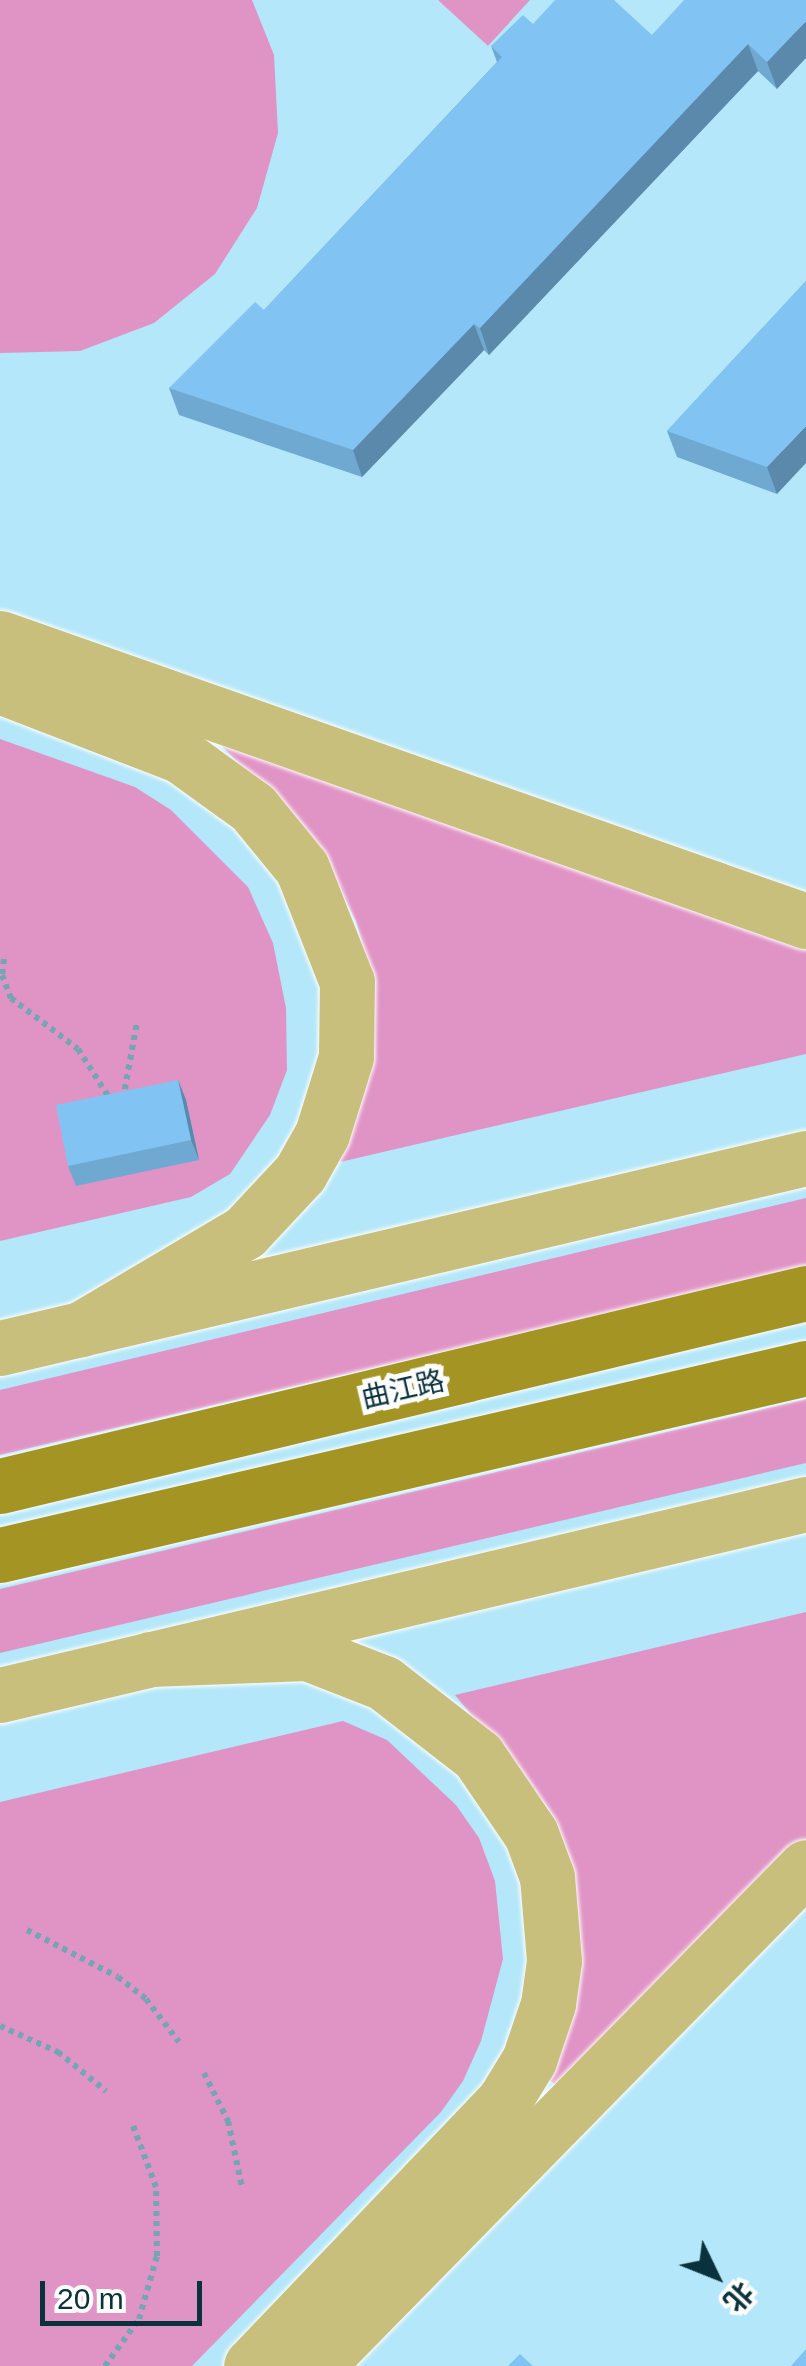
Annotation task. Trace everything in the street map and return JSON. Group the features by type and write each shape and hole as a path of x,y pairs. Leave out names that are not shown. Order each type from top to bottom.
{"highway":[{"name":"曲江路","path":"0,1486 806,1293"},
{"path":"0,1555 806,1368"}],"main road":[{"path":"0,638 806,921"},
{"path":"0,686 182,756 253,808 302,868 347,982 346,1057 322,1134 300,1173 245,1232 81,1329"},
{"path":"0,1348 806,1158"},
{"path":"0,1695 806,1504"},
{"path":"150,1659 307,1653 358,1670 412,1699 478,1756 508,1795 547,1877 553,1919 548,2004 530,2060 504,2101 251,2366"},
{"path":"316,2366 806,1866"}],"path":[{"path":"4,959 2,975 11,998 78,1049 121,1114 137,1022"},
{"path":"27,1930 118,1977 146,1999 178,2042"},
{"path":"0,2026 58,2052 106,2091"},
{"path":"204,2073 228,2121 242,2188"},
{"path":"105,2366 139,2319 158,2256 156,2186 132,2123"}],"shaded area":[{"path":"0,0 252,0 274,55 278,133 257,208 215,274 154,323 80,351 0,353"},
{"path":"438,0 530,0 488,46"},
{"path":"0,739 135,787 171,810 248,887 273,943 286,1008 287,1070 270,1115 230,1174 191,1197 0,1241"},
{"path":"219,743 806,945 806,1054 340,1162 356,1113 366,956 356,921 315,842"},
{"path":"806,1198 806,1267 0,1455 0,1390"},
{"path":"806,1399 806,1463 0,1653 0,1589"},
{"path":"806,1612 806,1839 560,2088 547,2078 563,1854 548,1808 455,1695"},
{"path":"343,1721 387,1740 456,1805 479,1838 495,1881 503,1959 481,2041 463,2081 441,2112 192,2366 0,2366 0,1802"}],"building":[{"path":"555,0 614,0 652,35 684,0 806,0 806,21 767,62 748,44 480,328 474,324 353,450 169,388 255,302 264,310 502,57 491,46 523,15 533,24"},
{"path":"806,281 806,426 767,467 667,431"},
{"path":"178,1080 191,1140 68,1166 56,1105"},
{"path":"806,2349 806,2366 791,2366"},
{"path":"520,2354 533,2366 508,2366"}]}
